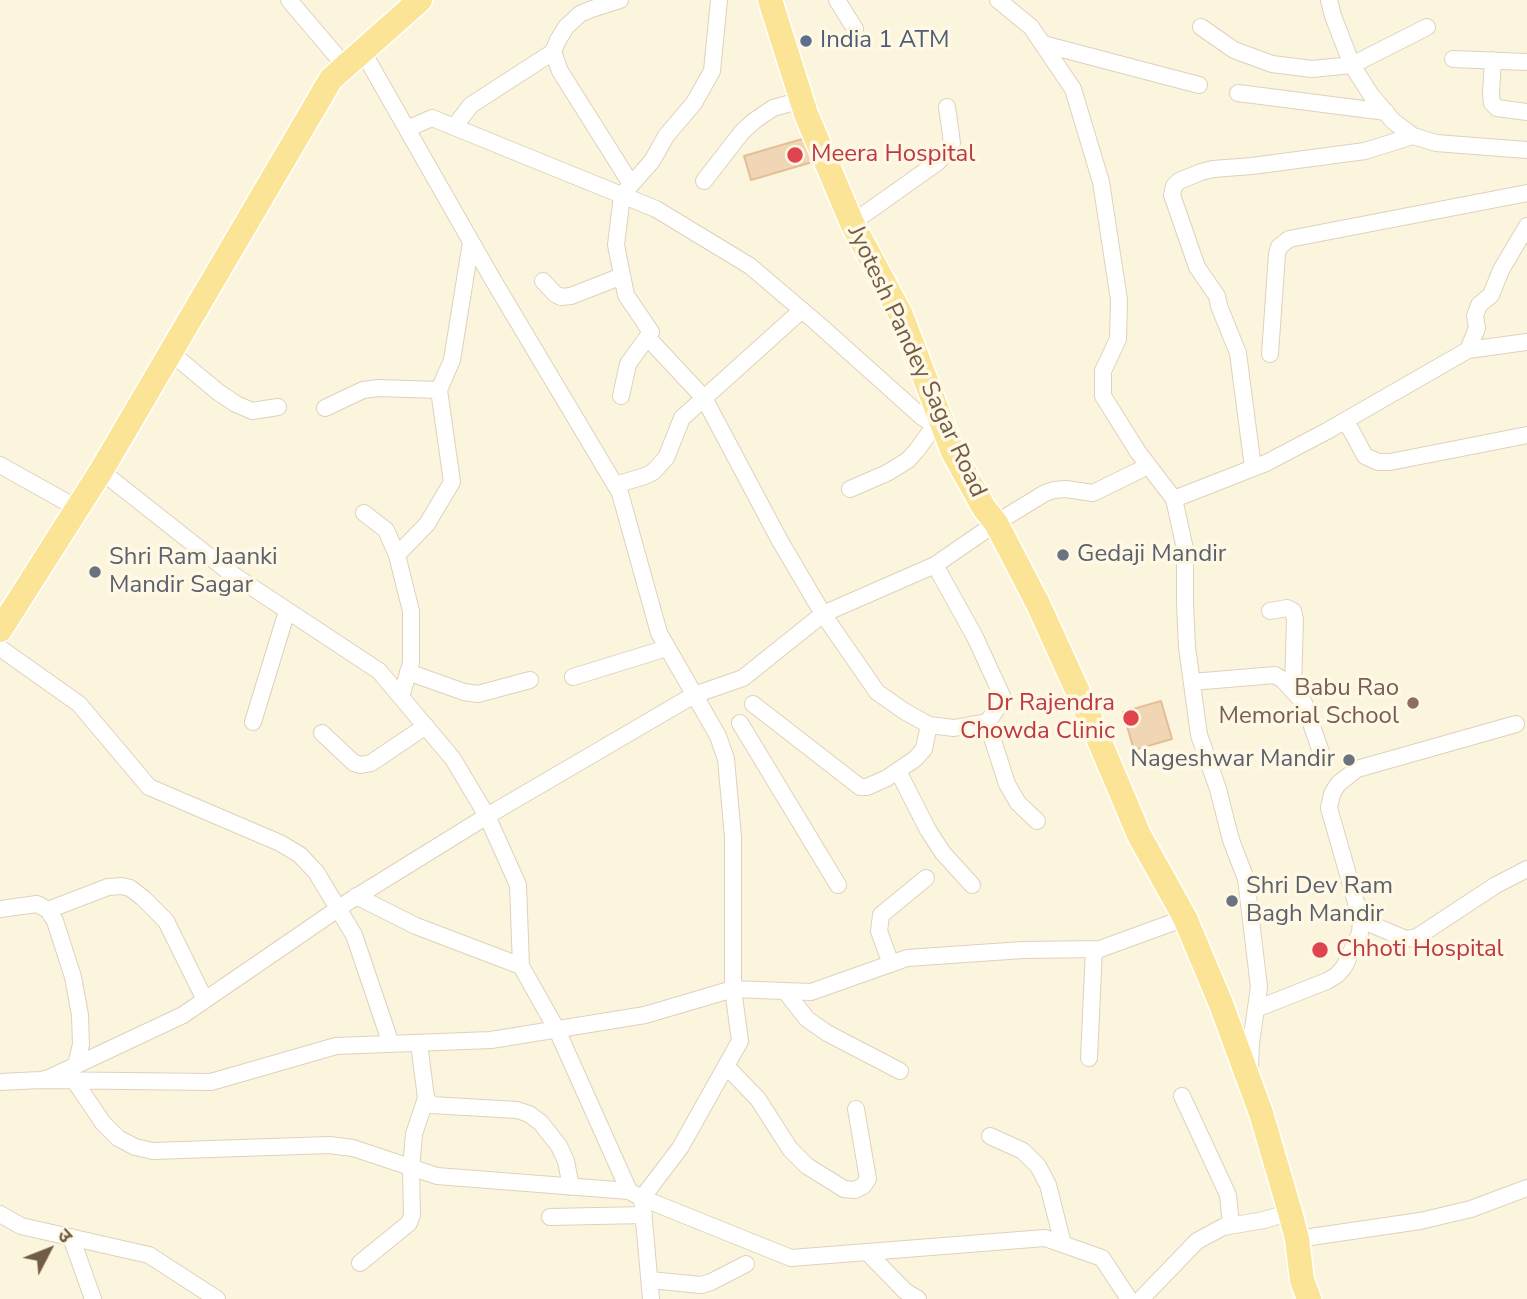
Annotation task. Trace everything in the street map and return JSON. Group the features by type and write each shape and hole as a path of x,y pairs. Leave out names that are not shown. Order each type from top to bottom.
{"main road":[{"path":"0,631 101,471 331,79 420,0"},
{"name":"Jyotesh Pandey Sagar Road","path":"770,0 802,100 852,223 901,315 940,429 984,508 996,523 1055,640 1139,835 1185,918 1222,1004 1261,1113 1297,1239 1302,1280 1309,1299"}],"street":[{"path":"289,0 354,59 407,129 620,493 659,633 718,736 726,759 733,837 733,989 740,1041 680,1148 635,1195"},
{"path":"454,127 471,105 553,52 566,27 580,15 620,0"},
{"path":"621,396 628,364 651,332 626,295 616,245 626,189 652,162 666,136 694,103 712,71 719,0"},
{"path":"837,0 855,29"},
{"path":"998,0 1031,27 1073,89 1101,183 1119,300 1118,339 1103,371 1103,396 1138,452 1174,499 1185,549 1187,647 1199,735 1218,789 1231,840 1246,879 1259,987 1251,1043 1250,1083"},
{"path":"1329,0 1352,65 1371,95 1393,121 1413,136 1436,143 1527,150"},
{"path":"1201,27 1234,50 1272,64 1312,69 1352,65 1427,27"},
{"path":"1042,44 1199,85"},
{"path":"553,52 560,71 626,189"},
{"path":"1453,58 1527,62"},
{"path":"1493,60 1492,103 1497,108 1527,112"},
{"path":"1238,93 1386,112"},
{"path":"704,181 742,132 754,121 773,108 802,100"},
{"path":"852,223 938,162 947,152 951,143 947,107"},
{"path":"407,129 432,118 626,189 750,266 922,417 940,429 908,460 850,489"},
{"path":"1254,468 1238,353 1217,296 1197,267 1172,195 1174,186 1179,181 1213,169 1365,151 1413,136"},
{"path":"1270,354 1277,254 1279,247 1289,239 1527,193"},
{"path":"1468,350 1476,328 1475,316 1479,305 1491,295 1501,270 1527,226"},
{"path":"397,555 427,524 452,482 439,390 452,360 471,242"},
{"path":"543,281 561,297 570,296 622,275"},
{"path":"615,485 653,472 666,458 682,418 803,310"},
{"path":"648,337 704,398 780,541 823,614 877,692 929,725 954,728 986,722 1003,698 975,637 935,565"},
{"path":"1174,499 1266,463 1346,421 1468,350 1527,342"},
{"path":"170,352 236,404 252,411 278,407"},
{"path":"325,408 363,390 439,390"},
{"path":"1346,421 1365,456 1378,462 1390,462 1527,435"},
{"path":"0,465 77,508"},
{"path":"0,1082 40,1080 75,1072 183,1015 356,896 487,816 694,695 743,678 823,614 935,565 1045,493 1066,489 1093,493 1148,466"},
{"path":"101,471 229,572 379,671 453,759 487,816 518,885 522,966 557,1030 643,1215 651,1299"},
{"path":"364,513 386,530 397,555 411,611 411,663 401,697"},
{"path":"1270,611 1287,608 1293,611 1293,689"},
{"path":"253,722 287,611"},
{"path":"0,648 79,704 149,787 280,843 300,855 316,872 355,935 391,1044"},
{"path":"573,677 667,648"},
{"path":"408,672 464,692 478,694 530,680"},
{"path":"1192,682 1275,675 1293,689 1304,703 1323,758"},
{"path":"743,678 753,704 860,787 874,784 915,759 924,750 929,725"},
{"path":"718,736 749,718 753,704"},
{"path":"986,722 1007,784 1018,803 1037,821"},
{"path":"740,723 838,885"},
{"path":"1256,1009 1337,975 1344,967 1360,933 1361,920 1329,808 1332,794 1338,784 1357,769 1516,724"},
{"path":"323,733 354,763 361,765 370,763 426,726"},
{"path":"898,771 928,830 943,853 972,885"},
{"path":"1361,920 1406,939 1417,937 1496,885 1527,869"},
{"path":"891,964 879,931 881,915 926,878"},
{"path":"48,910 108,887 130,888 166,921 205,1000"},
{"path":"356,896 416,926 522,966"},
{"path":"0,909 37,904 48,910 55,921 73,977 80,1015 81,1044 75,1072 103,1124 118,1138 135,1147 153,1151 328,1145 353,1148 437,1176 635,1195 791,1258 1045,1238 1102,1258 1129,1299"},
{"path":"75,1072 211,1082 336,1046 491,1040 645,1015 733,989 811,992 907,958 1010,951 1100,949 1185,918"},
{"path":"1089,1058 1094,949"},
{"path":"785,991 807,1019 817,1026 900,1071"},
{"path":"360,1263 410,1223 414,1133 426,1098 419,1043"},
{"path":"726,1066 758,1099 790,1149 807,1166 845,1189 855,1191 868,1180 856,1109"},
{"path":"1182,1096 1227,1195 1231,1225"},
{"path":"426,1098 431,1105 517,1110 529,1114 541,1123 559,1146 566,1161 571,1187"},
{"path":"990,1136 1023,1151 1038,1166 1048,1185 1062,1244"},
{"path":"1297,1239 1420,1221 1471,1209 1527,1188"},
{"path":"1140,1299 1198,1241 1223,1227 1264,1220 1290,1212"},
{"path":"0,1214 21,1226 149,1255 217,1299"},
{"path":"550,1217 643,1215"},
{"path":"71,1237 93,1299"},
{"path":"867,1252 905,1292 918,1299"},
{"path":"650,1280 701,1285 746,1264"}],"building":[{"path":"809,137 816,161 751,180 744,156"},
{"path":"1161,701 1172,739 1134,750 1123,712"}],"place":[{"name":"India 1 ATM","path":"806,41"},
{"name":"Meera Hospital","path":"795,155"},
{"name":"Gedaji Mandir","path":"1063,555"},
{"name":"Shri Ram Jaanki Mandir Sagar","path":"95,572"},
{"name":"Babu Rao Memorial School","path":"1413,703"},
{"name":"Dr Rajendra Chowda Clinic","path":"1131,718"},
{"name":"Nageshwar Mandir","path":"1349,760"},
{"name":"Shri Dev Ram Bagh Mandir","path":"1232,901"},
{"name":"Chhoti Hospital","path":"1320,950"}]}
